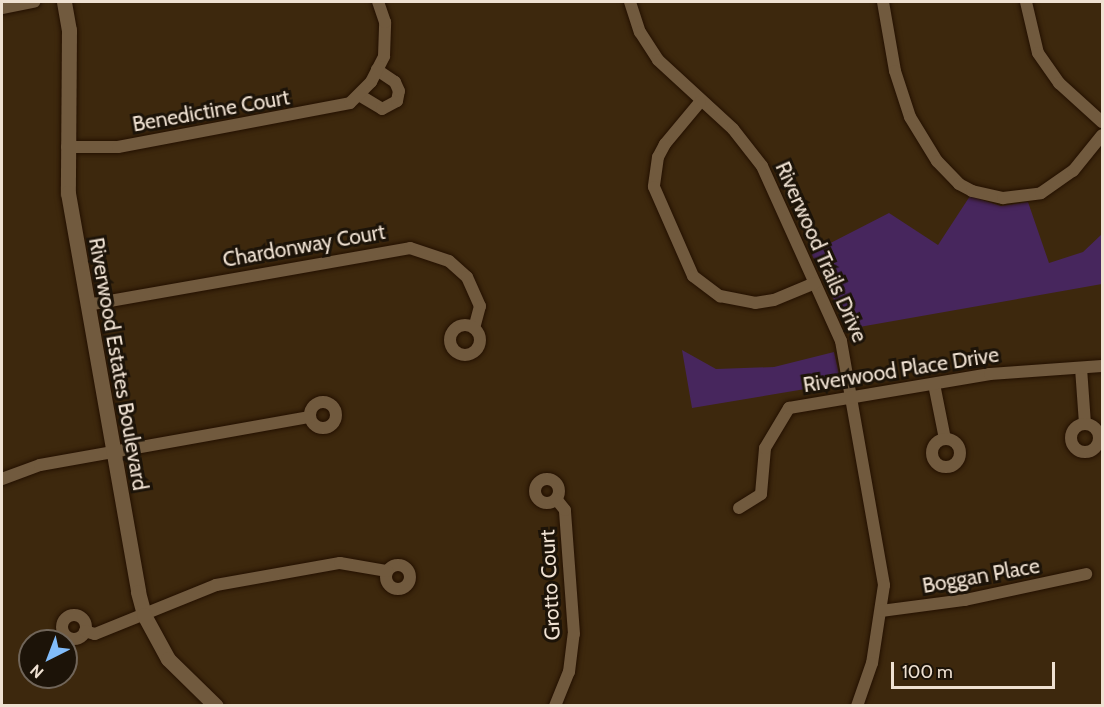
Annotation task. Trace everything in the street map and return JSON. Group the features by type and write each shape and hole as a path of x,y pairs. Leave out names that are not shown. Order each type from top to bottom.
{"street":[{"path":"2,8 34,2"},
{"name":"Riverwood Estates Boulevard","path":"64,2 69,30 68,193 111,454 144,615 168,659 216,705"},
{"name":"Benedictine Court","path":"67,147 118,147 310,113 350,103 377,70 386,38 378,2"},
{"name":"Riverwood Trails Drive","path":"630,2 649,47 700,102 733,129 762,166 841,341 878,534 884,585 882,611 872,663 857,705"},
{"path":"883,2 897,80 915,127 949,175 972,191 986,195 1023,197 1041,193 1073,171 1102,135"},
{"path":"1026,2 1038,53 1059,83 1102,122"},
{"path":"358,94 365,102 382,109 397,101 399,91 395,82 377,70"},
{"path":"700,102 664,144 657,157 654,187 693,276 720,296 755,303 774,300 814,283"},
{"name":"Chardonway Court","path":"87,305 410,248 449,261 467,278 480,306 474,328"},
{"name":"Riverwood Place Drive","path":"739,508 754,502 761,494 765,448 789,408 851,395 990,374 1102,366"},
{"path":"1081,368 1085,424"},
{"path":"934,384 945,439"},
{"path":"2,478 40,465 310,417"},
{"name":"Grotto Court","path":"555,705 569,672 574,634 565,510 556,499"},
{"path":"85,632 95,634 216,585 340,563 387,571"},
{"name":"Boggan Place","path":"882,611 965,600 1086,574"}],"shaded area":[{"path":"970,196 1001,206 1028,202 1049,263 1083,252 1102,234 1102,284 848,329 811,253 889,213 938,245"},
{"path":"682,350 716,369 774,367 834,352 841,383 692,408"}]}
